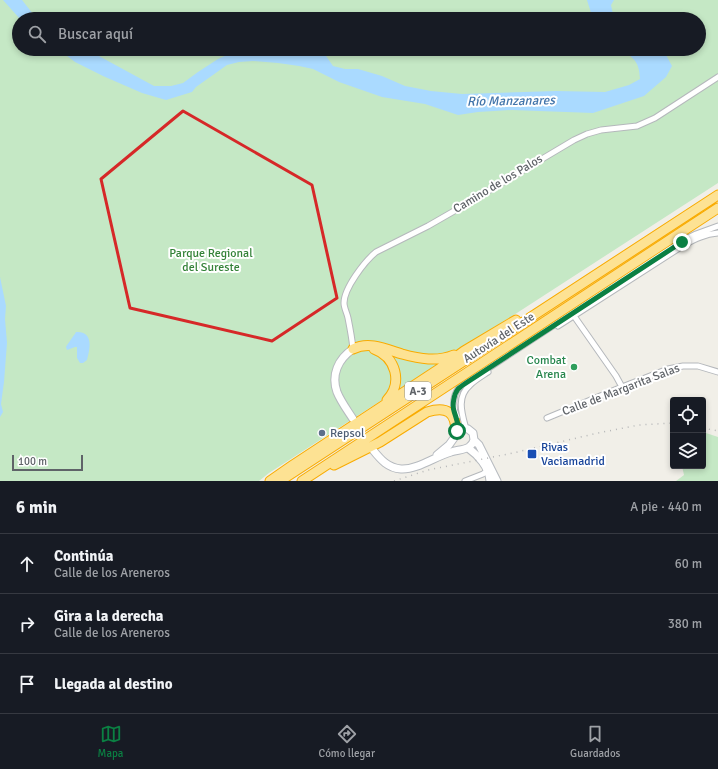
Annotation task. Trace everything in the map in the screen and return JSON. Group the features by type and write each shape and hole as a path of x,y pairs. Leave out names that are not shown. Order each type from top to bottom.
{"highway":[{"name":"Autovía del Este","path":"280,481 718,195"},
{"name":"Autovía del Este","path":"304,480 718,208"},
{"path":"270,481 464,351 545,303 556,300"},
{"path":"353,349 360,346 378,346 403,355 424,359 444,359 464,351"},
{"path":"353,349 370,348 379,351 388,358 393,366 396,375 396,384 392,394 378,409"},
{"path":"304,480 317,475 380,442 427,412 433,410 444,410 451,414 458,432"}],"street":[{"name":"Camino de los Palos","path":"353,349 348,316 344,302 360,269 376,252 449,214 574,140 601,130 632,127 646,122 655,118 718,77"},
{"path":"433,459 446,447 458,432 454,402 458,389 682,242 696,234 718,226"},
{"path":"490,481 490,476 475,453 456,445 462,399 470,384 684,245 697,238 718,233"},
{"path":"574,316 622,387"},
{"path":"353,349 341,360 337,368 335,381 338,393 353,419"},
{"name":"Calle de Margarita Salas","path":"548,418 668,369 683,366 698,366 718,372"},
{"path":"458,432 472,432 474,440 479,445 497,481"},
{"path":"374,450 384,463 392,467 404,469 415,467 452,451 465,449 472,444 474,440"},
{"path":"465,481 484,474 487,471"}],"highlighted area":[{"path":"183,111 312,185 337,298 272,341 130,308 101,179"}],"green space":[{"name":"Parque Regional del Sureste","path":"0,0 718,0 718,183 269,473 259,481 0,481"},
{"path":"706,433 718,437 718,481 676,481 684,475 683,469 706,469"}],"water":[{"path":"3,0 22,0 31,12 14,12"},
{"path":"587,0 614,0 611,5 612,12 591,12"},
{"name":"Río Manzanares","path":"67,56 99,56 154,86 171,86 183,83 225,56 326,56 333,66 345,69 358,69 382,76 405,86 431,91 462,94 556,91 605,92 629,85 640,79 639,68 630,56 667,56 672,66 666,77 644,96 593,113 512,110 458,115 425,104 382,97 339,82 313,69 278,63 253,61 227,65 196,87 192,92 166,100 142,93 75,62"},
{"path":"0,277 6,306 5,319 7,343 1,404 3,412 0,417"},
{"path":"76,332 86,334 90,346 87,360 83,363 80,363 77,358 77,347 67,350 66,347"}],"railway":[{"path":"394,481 428,470 513,453 598,433 639,425 670,423"},
{"path":"706,429 718,431"}],"place":[{"name":"Combat Arena","path":"574,367"},
{"name":"Repsol","path":"322,433"},
{"name":"Rivas Vaciamadrid","path":"532,454"}],"route":[{"path":"457,431 459,430 458,422 453,406 458,389 682,242"}]}
